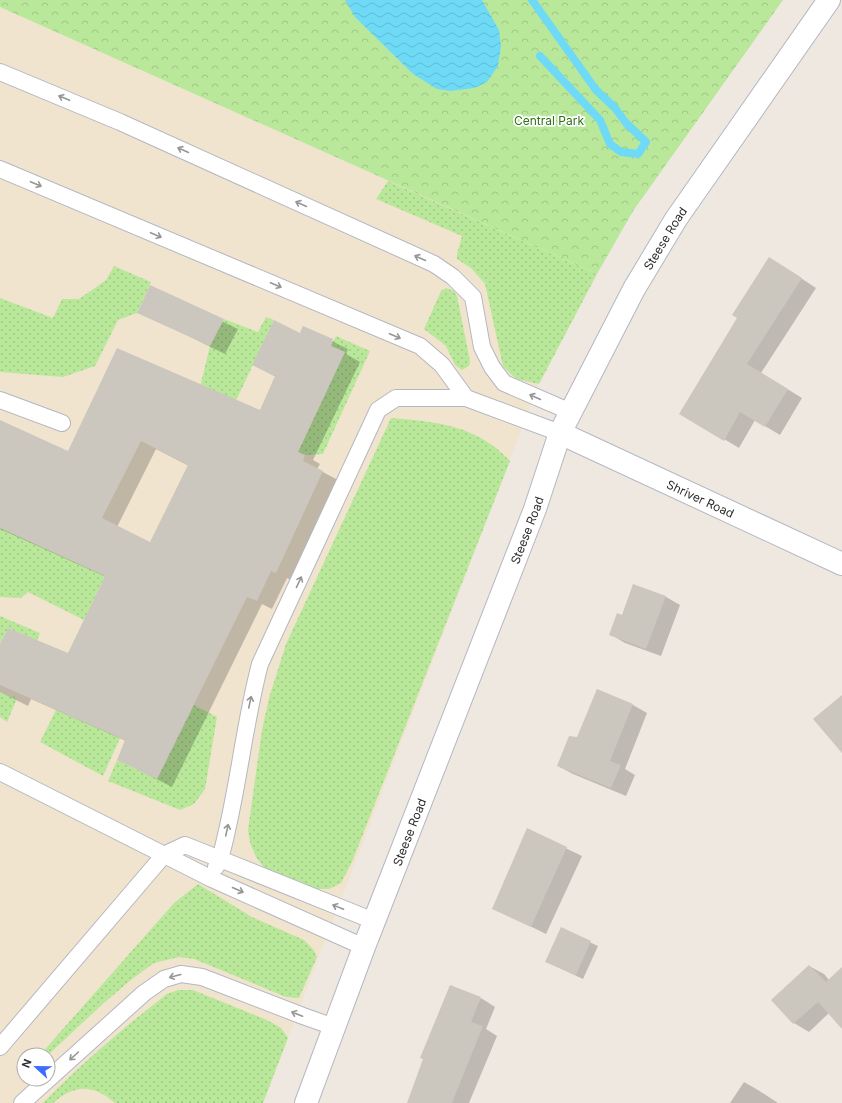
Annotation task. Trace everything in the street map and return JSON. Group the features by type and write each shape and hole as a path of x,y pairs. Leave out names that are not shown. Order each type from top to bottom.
{"street":[{"name":"Steese Road","path":"306,1103 374,921 532,516 560,432 634,289 676,219 829,0"},
{"name":"Shriver Road","path":"560,432 842,564"}],"lane":[{"path":"0,72 120,122 434,264 453,277 473,296 482,346 492,367 504,383 571,412"},
{"path":"0,169 420,346 442,365 466,398"},
{"path":"212,879 220,859 228,831 250,701 260,664 378,410 396,398 466,398 560,432"},
{"path":"0,400 62,423"},
{"path":"0,772 212,879 364,947"},
{"path":"0,1047 171,858 185,845 374,921"},
{"path":"22,1103 144,993 164,979 181,974 202,977 334,1027"}],"shaded area":[{"path":"0,7 597,274 539,384 263,1103 0,1103"}],"green space":[{"name":"Central Park","path":"0,0 783,0 633,211 597,274 0,7"},
{"path":"388,181 597,274 539,384 516,379 503,366 485,284 471,268 457,259 462,236 376,199"},
{"path":"114,266 151,282 137,313 118,320 95,366 63,377 0,372 0,298 53,318 62,299 79,299 106,280"},
{"path":"446,288 454,291 457,296 470,361 469,366 462,370 455,365 446,346 424,329 441,291"},
{"path":"266,317 274,320 234,405 199,391 210,346 224,319 258,332"},
{"path":"336,336 370,351 323,454 305,455 298,452 345,352 331,346"},
{"path":"391,418 440,424 470,433 497,449 510,461 352,862 341,883 329,889 312,889 266,870 256,857 250,843 248,830 262,730 269,698 286,644"},
{"path":"0,528 105,576 84,620 28,592 21,598 0,597"},
{"path":"0,616 40,633 37,641 8,628 0,644"},
{"path":"0,692 13,698 14,695 16,701 7,722 0,717"},
{"path":"194,705 217,717 205,789 194,804 180,810 108,781 117,760 157,779"},
{"path":"56,710 120,738 103,776 40,742"},
{"path":"198,884 252,917 304,940 313,949 317,957 299,998 286,997 194,959 179,957 154,963 105,1002 56,1048 47,1047 174,903"},
{"path":"178,990 193,990 267,1020 281,1028 288,1038 263,1103 115,1103 99,1092 84,1089 69,1092 53,1103 43,1103 119,1033 167,994"}],"water":[{"path":"345,0 482,0 499,30 501,46 498,66 487,82 474,88 451,91 437,89 413,74 355,17"}],"building":[{"path":"769,257 802,278 747,364 788,389 765,427 740,412 724,441 679,414 737,318 732,315"},
{"path":"150,285 224,319 210,346 137,313"},
{"path":"274,320 300,333 303,326 333,339 331,346 345,352 298,452 305,455 303,461 323,471 276,573 271,571 257,601 247,597 157,779 117,760 125,740 0,685 0,644 8,628 68,653 105,576 0,528 0,420 68,451 117,348 260,410 275,376 252,365","holes":["141,441 188,465 150,542 102,518"]},
{"path":"633,584 666,596 646,649 609,635 617,613 622,615"},
{"path":"597,689 633,704 610,761 621,765 611,788 557,766 569,736 577,737"},
{"path":"842,695 842,753 813,719"},
{"path":"527,828 567,847 531,927 492,909"},
{"path":"561,927 591,941 576,975 545,962"},
{"path":"809,965 826,982 842,967 842,1029 818,1002 793,1024 771,1000"},
{"path":"450,985 481,997 471,1022 483,1026 452,1103 407,1103 423,1059 420,1058"}],"waterway":[{"path":"532,0 596,90 615,108 626,123 646,142 638,154 621,152 610,144 600,120 540,56"}]}
